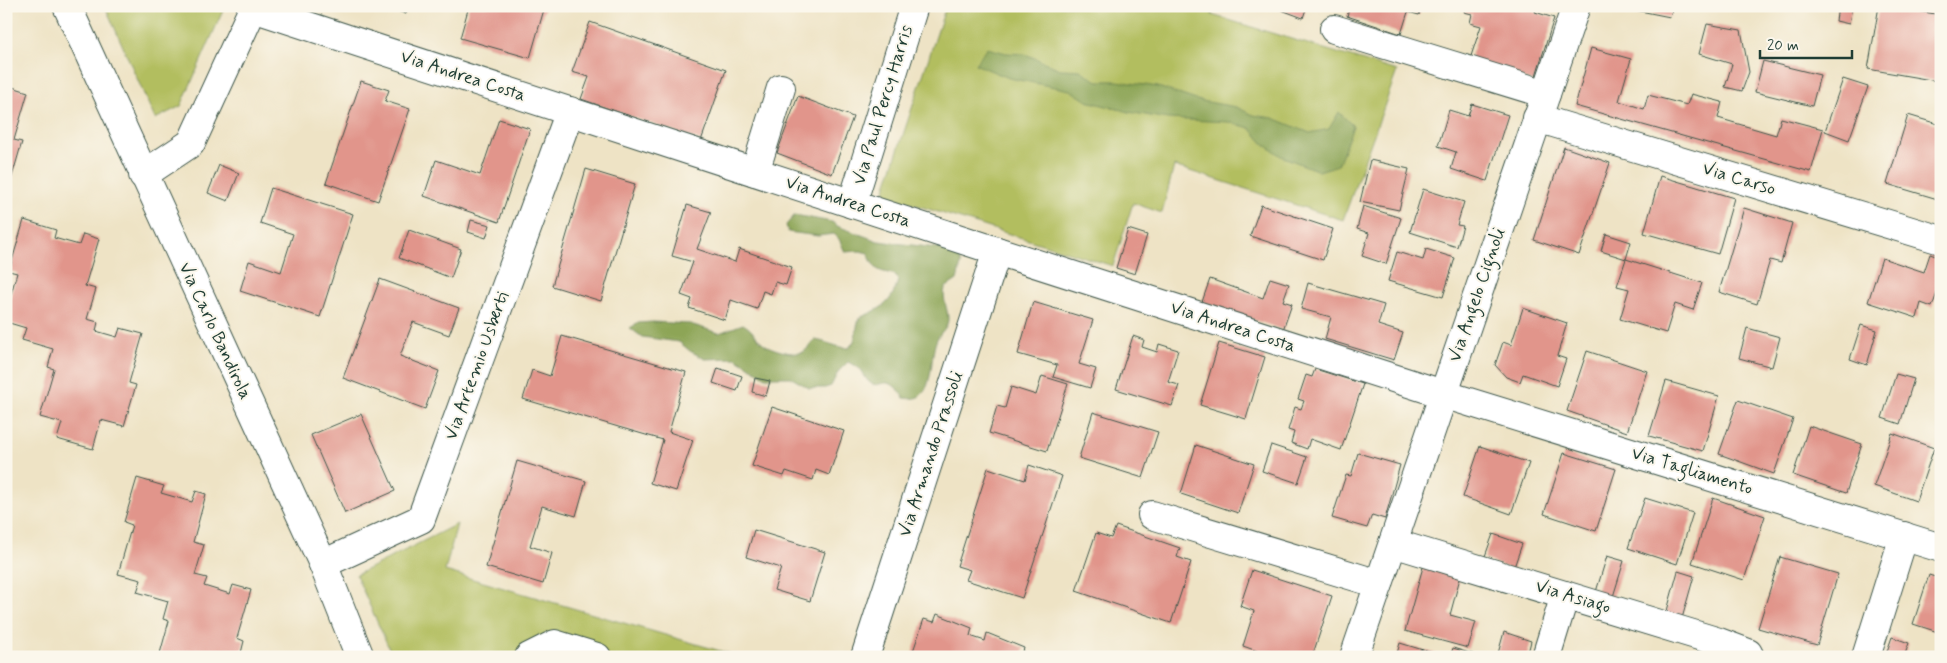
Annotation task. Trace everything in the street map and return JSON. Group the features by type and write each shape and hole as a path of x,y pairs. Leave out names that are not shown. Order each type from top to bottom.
{"street":[{"name":"Via Carlo Bandirola","path":"67,6 322,564 360,657"},
{"name":"Via Paul Percy Harris","path":"852,204 914,6"},
{"name":"Via Angelo Cignoli","path":"1354,657 1576,6"},
{"path":"143,175 191,143 253,7"},
{"name":"Via Andrea Costa","path":"253,7 852,204 1443,394"},
{"name":"Via Carso","path":"1334,29 1541,106 1941,240"},
{"path":"755,172 781,88"},
{"name":"Via Artemio Usberti","path":"322,564 421,519 570,111"},
{"name":"Via Armando Prassoli","path":"866,657 997,251"},
{"name":"Via Tagliamento","path":"1443,394 1941,548"},
{"path":"1152,515 1379,584"},
{"path":"1866,657 1904,536"},
{"name":"Via Asiago","path":"1393,543 1720,642 1748,653 1750,657"},
{"path":"1546,657 1565,595"},
{"path":"529,657 555,644 597,657"}],"green space":[{"path":"105,6 225,6 181,106 155,119"},
{"path":"946,6 1215,6 1212,15 1397,71 1343,220 1174,166 1162,213 1133,203 1113,266 883,195"},
{"path":"987,48 1006,53 1025,54 1060,69 1080,70 1097,81 1117,81 1158,87 1196,100 1236,107 1253,115 1273,118 1310,133 1329,129 1339,112 1353,126 1338,165 1319,171 1281,156 1264,144 1250,128 1229,122 1168,119 1129,112 1087,101 1070,90 1009,78 975,64"},
{"path":"795,215 832,222 837,226 878,241 937,248 958,256 961,264 957,280 945,288 944,292 948,322 934,347 930,378 922,394 915,398 904,398 898,389 888,383 872,384 858,367 848,362 838,372 831,386 809,388 790,377 766,377 736,358 705,359 690,351 679,342 642,337 630,328 638,323 653,322 690,324 719,333 743,324 766,345 782,351 803,352 814,340 849,348 854,341 859,318 884,305 892,295 898,280 894,274 877,269 868,253 860,251 845,252 839,239 834,234 818,236 788,232 786,225"},
{"path":"457,524 445,571 741,657 393,657 356,575"}],"building":[{"path":"383,6 408,6 406,14"},
{"path":"469,6 545,6 530,58 460,38"},
{"path":"1271,6 1307,6 1303,18"},
{"path":"1350,6 1422,6 1419,15 1408,12 1401,34 1347,16"},
{"path":"1466,6 1537,6 1535,12 1554,18 1534,82 1469,62 1481,26 1470,23 1472,14 1464,12"},
{"path":"1630,6 1673,6 1670,17 1630,9"},
{"path":"1838,6 1852,6 1849,24 1836,21"},
{"path":"1879,6 1941,15 1941,60 1937,81 1868,69"},
{"path":"590,22 726,70 701,141 581,99 589,77 572,72"},
{"path":"1707,24 1741,30 1749,72 1742,91 1725,87 1732,64 1699,54"},
{"path":"1591,48 1631,59 1619,101 1644,109 1648,95 1687,105 1691,94 1722,102 1718,118 1776,135 1781,118 1823,129 1811,172 1575,106"},
{"path":"1763,61 1820,75 1812,106 1755,92"},
{"path":"1843,79 1868,87 1849,140 1825,131"},
{"path":"361,81 389,90 385,101 410,109 378,201 326,183"},
{"path":"9,86 28,92 14,140 22,142 11,180 6,179 6,95"},
{"path":"798,96 853,117 832,174 777,153"},
{"path":"1472,104 1508,115 1487,181 1451,169 1456,152 1438,146 1449,110 1468,116"},
{"path":"1908,115 1941,125 1941,200 1887,184"},
{"path":"499,119 530,129 499,222 424,196 436,160 480,175"},
{"path":"1564,147 1610,163 1579,255 1534,240"},
{"path":"1370,160 1409,169 1399,210 1360,202"},
{"path":"219,165 239,173 228,201 208,193"},
{"path":"586,169 635,184 601,301 552,286"},
{"path":"1660,176 1734,198 1718,254 1644,233"},
{"path":"271,188 353,214 320,317 240,291 249,261 281,272 293,234 260,223"},
{"path":"1423,189 1464,202 1457,225 1463,226 1457,247 1410,232"},
{"path":"687,205 711,212 697,249 735,262 739,249 792,267 786,285 775,282 771,294 763,291 757,309 731,300 725,320 689,308 692,299 681,295 693,262 672,256"},
{"path":"1261,205 1333,229 1323,260 1250,236"},
{"path":"1363,206 1401,218 1386,264 1362,256 1369,233 1357,229"},
{"path":"1744,208 1792,223 1781,263 1770,260 1757,304 1719,292"},
{"path":"24,220 56,230 54,238 79,245 83,234 99,239 85,286 96,289 87,319 98,322 96,331 117,337 120,328 143,334 129,383 136,385 124,426 101,420 93,449 57,439 62,423 40,417 54,369 48,367 53,349 22,340 26,328 6,322 6,311 17,273 9,271"},
{"path":"471,220 490,225 486,238 468,232"},
{"path":"1128,229 1147,235 1135,274 1116,268"},
{"path":"409,230 461,249 451,278 399,258"},
{"path":"1606,234 1631,242 1626,259 1601,251"},
{"path":"1426,249 1455,258 1443,297 1388,281 1397,252 1423,260"},
{"path":"1930,254 1941,258 1941,282 1932,307 1921,303 1917,318 1868,302 1882,258 1924,272"},
{"path":"1626,259 1702,283 1693,310 1675,304 1666,333 1620,319 1629,289 1617,286"},
{"path":"1270,278 1289,284 1283,301 1292,304 1283,330 1202,302 1210,279 1263,298"},
{"path":"380,279 459,308 449,335 413,322 400,356 439,371 425,409 343,378"},
{"path":"1308,283 1384,305 1378,325 1403,333 1394,360 1325,339 1331,317 1301,309"},
{"path":"1033,302 1093,320 1079,364 1096,369 1090,388 1053,377 1057,365 1018,354"},
{"path":"1523,308 1567,323 1557,356 1566,359 1557,386 1523,374 1520,382 1506,377 1495,365 1503,342 1511,345"},
{"path":"1861,325 1877,330 1867,365 1850,359"},
{"path":"1747,328 1780,337 1772,367 1739,358"},
{"path":"562,336 686,372 669,432 693,440 676,491 650,483 663,440 523,399 532,370 550,376"},
{"path":"1133,336 1144,340 1142,347 1157,352 1159,344 1178,350 1168,382 1179,385 1172,406 1116,389"},
{"path":"1219,343 1265,357 1246,419 1200,405"},
{"path":"1587,351 1647,371 1627,432 1567,411"},
{"path":"718,368 742,376 737,391 713,383"},
{"path":"1315,369 1363,384 1341,450 1310,439 1307,449 1291,443 1294,432 1288,430 1295,407 1301,409 1304,401 1298,399 1306,375 1312,377"},
{"path":"1896,374 1914,379 1900,424 1882,418"},
{"path":"1042,376 1068,384 1047,451 989,433 997,406 1005,408 1011,387 1036,395"},
{"path":"755,378 770,381 766,396 752,392"},
{"path":"1666,381 1719,396 1703,451 1649,436"},
{"path":"1738,400 1793,419 1774,474 1719,454"},
{"path":"772,407 844,431 829,475 816,470 813,480 786,471 784,476 752,466"},
{"path":"1093,412 1158,432 1143,478 1079,458"},
{"path":"361,414 395,491 345,513 311,435"},
{"path":"1809,426 1862,444 1846,493 1793,475"},
{"path":"1892,433 1934,448 1916,501 1874,486"},
{"path":"1196,445 1254,464 1238,513 1181,494"},
{"path":"1271,445 1307,457 1298,483 1262,471"},
{"path":"1480,446 1529,463 1511,514 1463,497"},
{"path":"1358,453 1400,465 1385,519 1372,515 1367,528 1332,518 1346,475 1351,476"},
{"path":"1564,453 1616,469 1596,531 1544,514"},
{"path":"517,461 586,481 576,516 542,506 530,546 552,553 543,584 486,567"},
{"path":"1029,465 1062,476 1022,598 966,580 970,570 957,566 988,468 1025,480"},
{"path":"137,478 164,486 161,493 192,502 196,491 206,494 193,542 204,545 195,575 207,578 204,586 230,594 233,585 251,590 237,638 244,641 240,657 159,657 169,621 163,619 168,601 137,592 141,580 118,574 132,525 124,522"},
{"path":"1645,498 1693,513 1677,564 1628,548"},
{"path":"1713,498 1765,516 1744,580 1692,563"},
{"path":"1116,526 1180,548 1177,557 1191,562 1171,623 1076,591 1096,533 1111,538"},
{"path":"754,530 825,552 810,601 774,590 781,568 746,557"},
{"path":"1493,534 1522,544 1513,570 1484,559"},
{"path":"1607,556 1624,561 1612,600 1595,595"},
{"path":"1780,557 1838,574 1817,645 1758,628"},
{"path":"1423,567 1460,578 1450,615 1476,622 1468,648 1405,631"},
{"path":"1252,570 1332,596 1312,657 1255,657 1257,651 1243,646 1254,611 1240,606"},
{"path":"1678,571 1694,576 1681,622 1665,618"},
{"path":"1929,575 1941,579 1941,633 1913,624"},
{"path":"937,614 972,628 970,636 985,641 987,633 1024,648 1022,655 1026,657 911,657 924,619 934,622"},
{"path":"1504,632 1531,641 1527,657 1497,657"},
{"path":"1892,637 1909,643 1904,657 1885,657"},
{"path":"1400,643 1443,656 1396,657"},
{"path":"1453,648 1479,656 1479,657 1450,657"}]}
